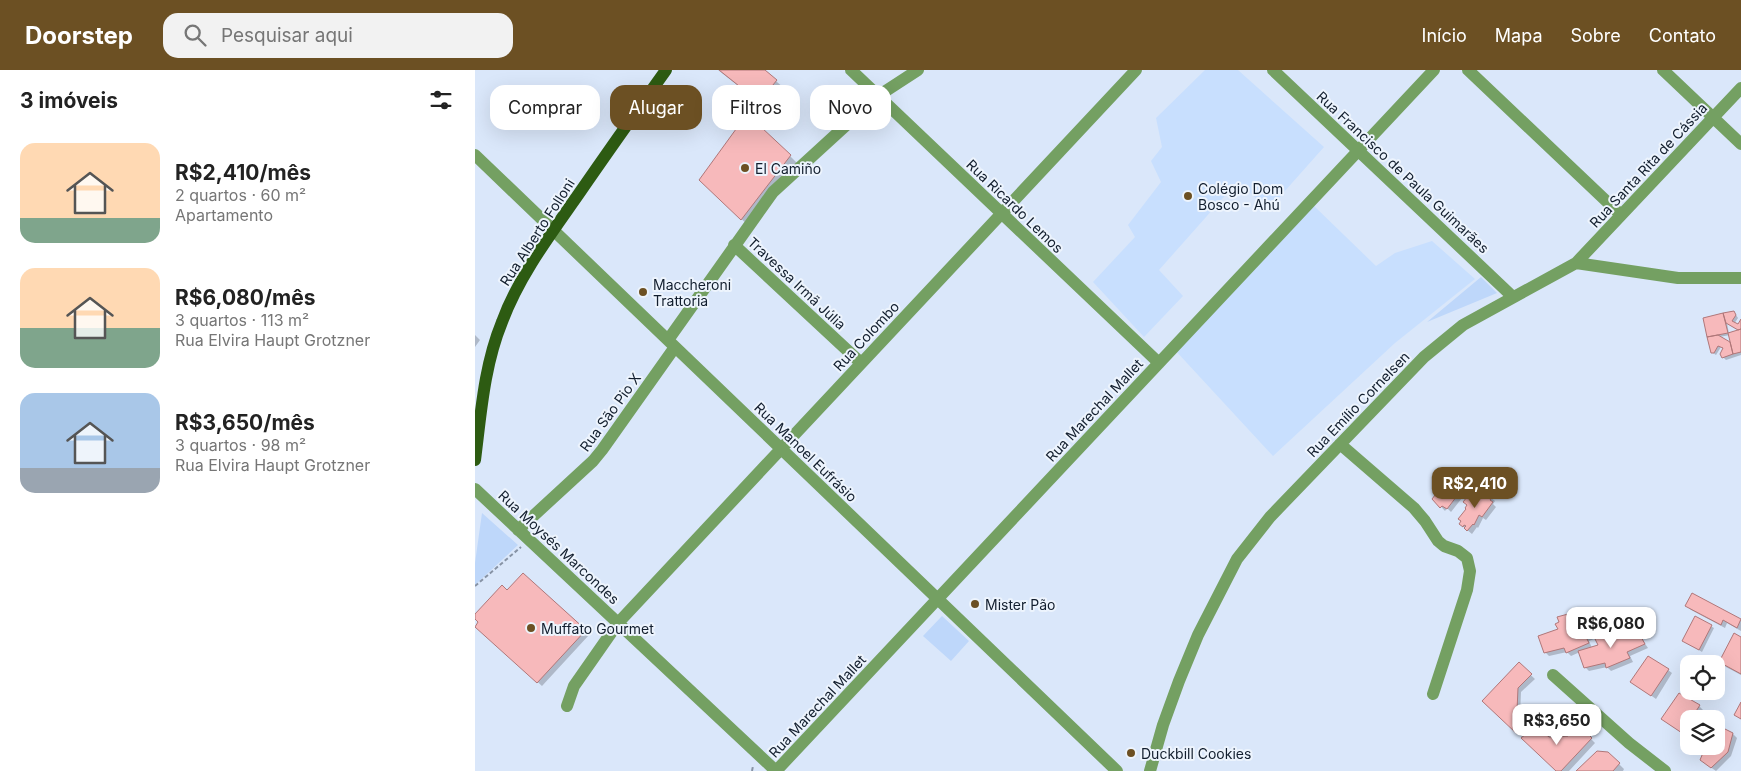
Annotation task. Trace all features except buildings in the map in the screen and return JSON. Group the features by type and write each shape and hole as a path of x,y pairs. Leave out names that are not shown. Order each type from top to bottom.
{"main road":[{"name":"Rua Alberto Folloni","path":"475,460 485,378 502,321 515,292 553,230 666,70"}],"street":[{"name":"Rua Ricardo Lemos","path":"851,70 867,85"},
{"name":"Rua São Pio X","path":"891,88 918,70"},
{"name":"Rua Colombo","path":"567,706 573,686 618,623 1136,70"},
{"name":"Rua Francisco de Paula Guimarães","path":"1273,70 1513,297"},
{"name":"Rua Marechal Mallet","path":"776,771 1434,70"},
{"path":"1468,70 1621,215"},
{"path":"1663,70 1741,144"},
{"name":"Rua Santa Rita de Cássia","path":"1576,263 1741,88"},
{"name":"Rua Ricardo Lemos","path":"891,108 1159,363"},
{"name":"Rua São Pio X","path":"518,530 593,461 602,450 734,245 766,201 781,183 840,130"},
{"name":"Rua Manoel Eufrásio","path":"475,155 1117,771"},
{"name":"Travessa Irmã Júlia","path":"734,245 861,363"},
{"path":"1576,263 1678,278 1741,278"},
{"name":"Rua Emílio Cornelsen","path":"1150,771 1163,724 1185,665 1211,609 1237,559 1270,517 1424,357 1445,339 1463,326 1576,263"},
{"path":"1340,444 1414,508 1438,541 1467,558 1470,571 1467,590 1433,694"},
{"name":"Rua Moysés Marcondes","path":"475,489 776,771"},
{"path":"1553,675 1629,743 1665,771"}],"path":[{"path":"475,586 529,540"}],"shaded area":[{"name":"Colégio Dom Bosco - Ahú","path":"1205,70 1238,70 1324,147 1268,210 1238,181 1159,270 1183,296 1144,337 1093,282 1135,237 1128,225 1161,182 1151,161 1162,147 1156,118"},
{"path":"1313,205 1376,266 1395,253 1432,241 1475,279 1395,343 1273,456 1174,349"},
{"path":"1481,277 1497,293 1427,322"},
{"path":"482,513 518,545 475,585 475,563"},
{"path":"942,616 969,641 951,661 923,636"}],"place":[{"name":"El Camiño","path":"745,168"},
{"name":"Colégio Dom Bosco - Ahú","path":"1188,196"},
{"name":"Maccheroni Trattoria","path":"643,292"},
{"name":"Mister Pão","path":"975,604"},
{"name":"Muffato Gourmet","path":"531,628"},
{"name":"Duckbill Cookies","path":"1131,753"}]}
